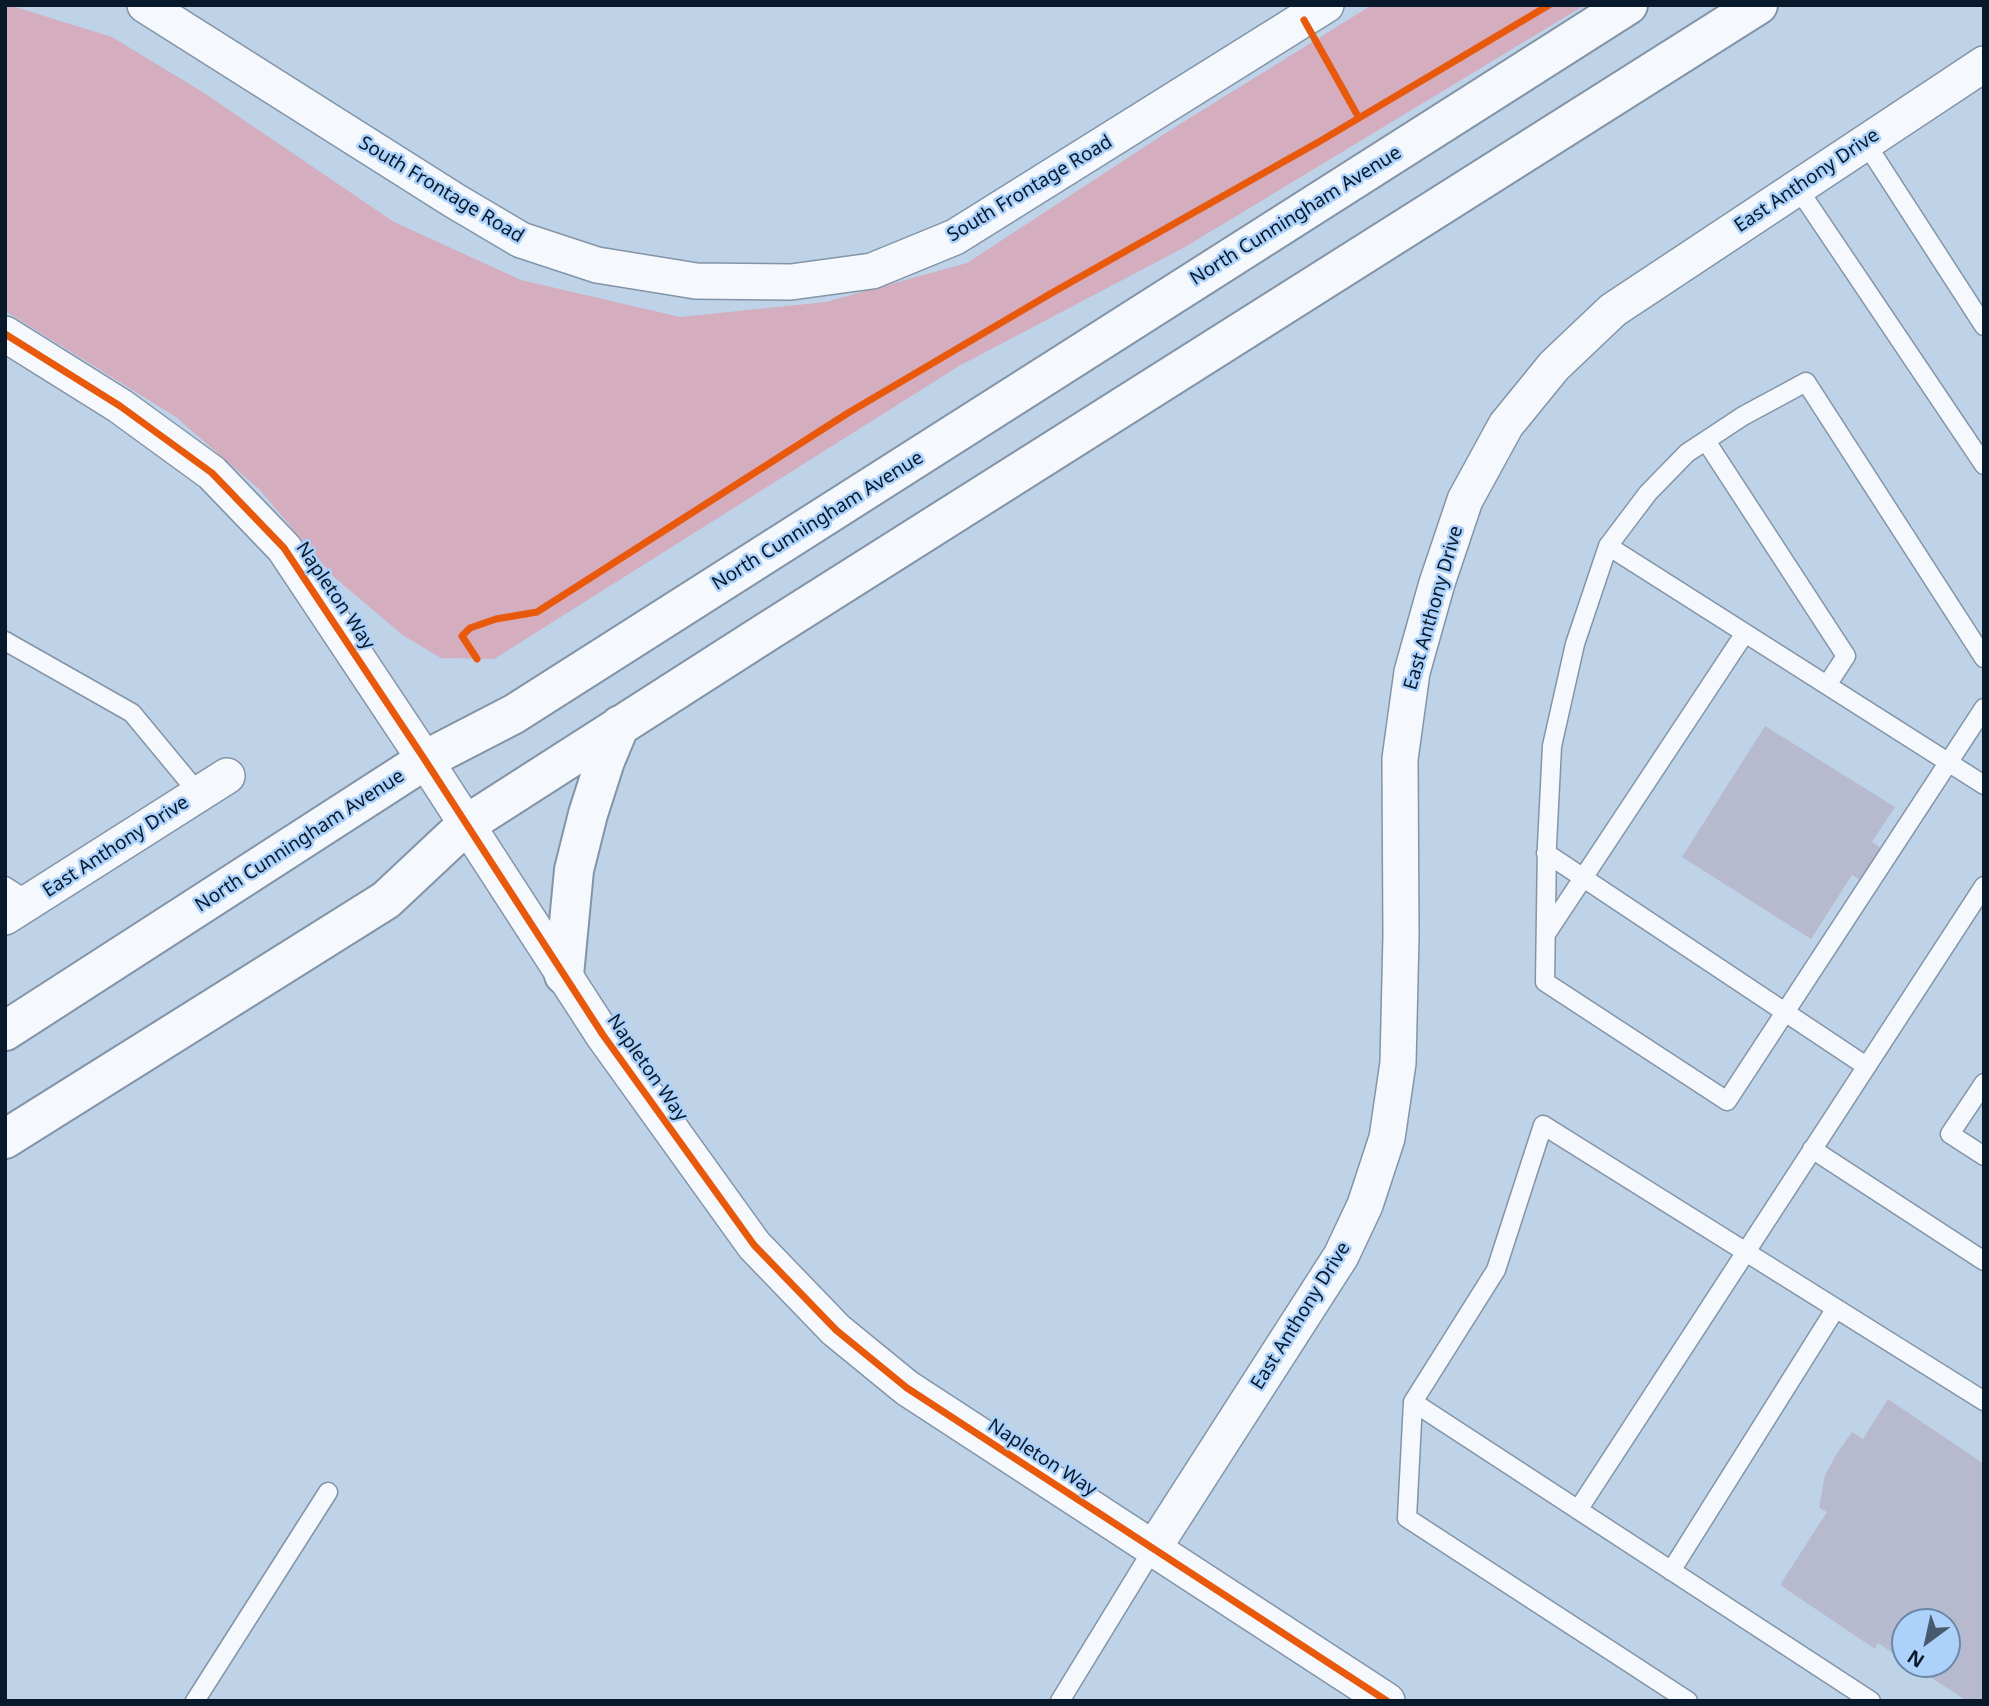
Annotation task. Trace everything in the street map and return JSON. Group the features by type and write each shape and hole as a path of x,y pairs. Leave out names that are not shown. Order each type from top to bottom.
{"main road":[{"name":"North Cunningham Avenue","path":"5,1031 425,760 514,714 1628,5"},
{"path":"5,1139 386,900 467,824 620,725 1758,5"},
{"path":"564,975 574,870 605,761 620,725"}],"street":[{"name":"South Frontage Road","path":"145,5 443,194 521,240 597,265 696,281 791,282 872,271 955,237 1326,5"},
{"name":"East Anthony Drive","path":"1153,1549 1341,1256 1364,1205 1387,1138 1398,1063 1401,936 1400,759 1412,672 1437,583 1465,500 1506,425 1554,366 1613,310 1984,64"},
{"name":"Napleton Way","path":"5,334 120,407 212,472 284,548 603,1035 754,1244 836,1330 907,1388 1387,1701"},
{"name":"East Anthony Drive","path":"13,902 213,785"}],"lane":[{"path":"1866,142 1984,326"},
{"path":"1797,187 1984,465"},
{"path":"1984,658 1806,382 1743,416 1687,453 1648,493 1608,546 1574,644 1552,746 1546,853 1545,982 1727,1101 1984,708"},
{"path":"1706,441 1846,656 1827,685"},
{"path":"1608,546 1984,785"},
{"path":"1546,935 1745,633"},
{"path":"5,642 132,713 213,785"},
{"path":"1546,853 1866,1066"},
{"path":"1578,1510 1984,886"},
{"path":"1984,1083 1950,1134 1984,1156"},
{"path":"1688,1701 1407,1518 1413,1402 1496,1270 1542,1125 1984,1401"},
{"path":"1812,1149 1984,1261"},
{"path":"1671,1571 1836,1308"},
{"path":"1413,1402 1871,1701"},
{"path":"195,1701 328,1492"},
{"path":"1059,1701 1153,1549"}],"shaded area":[{"path":"1372,5 1585,5 1185,247 959,366 494,659 441,658 404,636 334,577 259,489 176,417 5,311 5,6 112,37 204,93 394,222 521,280 680,317 826,302 967,263 1169,131"}],"building":[{"path":"1765,726 1895,807 1872,842 1882,849 1862,881 1852,875 1811,939 1682,857"},
{"path":"1888,1399 1984,1464 1984,1701 1967,1701 1932,1678 1961,1678 1961,1608 1891,1608 1891,1652 1878,1643 1875,1649 1780,1585 1827,1512 1819,1508 1825,1475 1836,1455 1852,1432 1863,1439"}],"cycle path":[{"path":"477,659 462,636 470,628 496,619 537,612 848,413 1050,294 1322,140 1549,5"},
{"path":"1304,20 1359,118"},
{"path":"5,334 120,406 212,473 284,548 603,1035 754,1245 836,1330 907,1388 1387,1701"}]}
